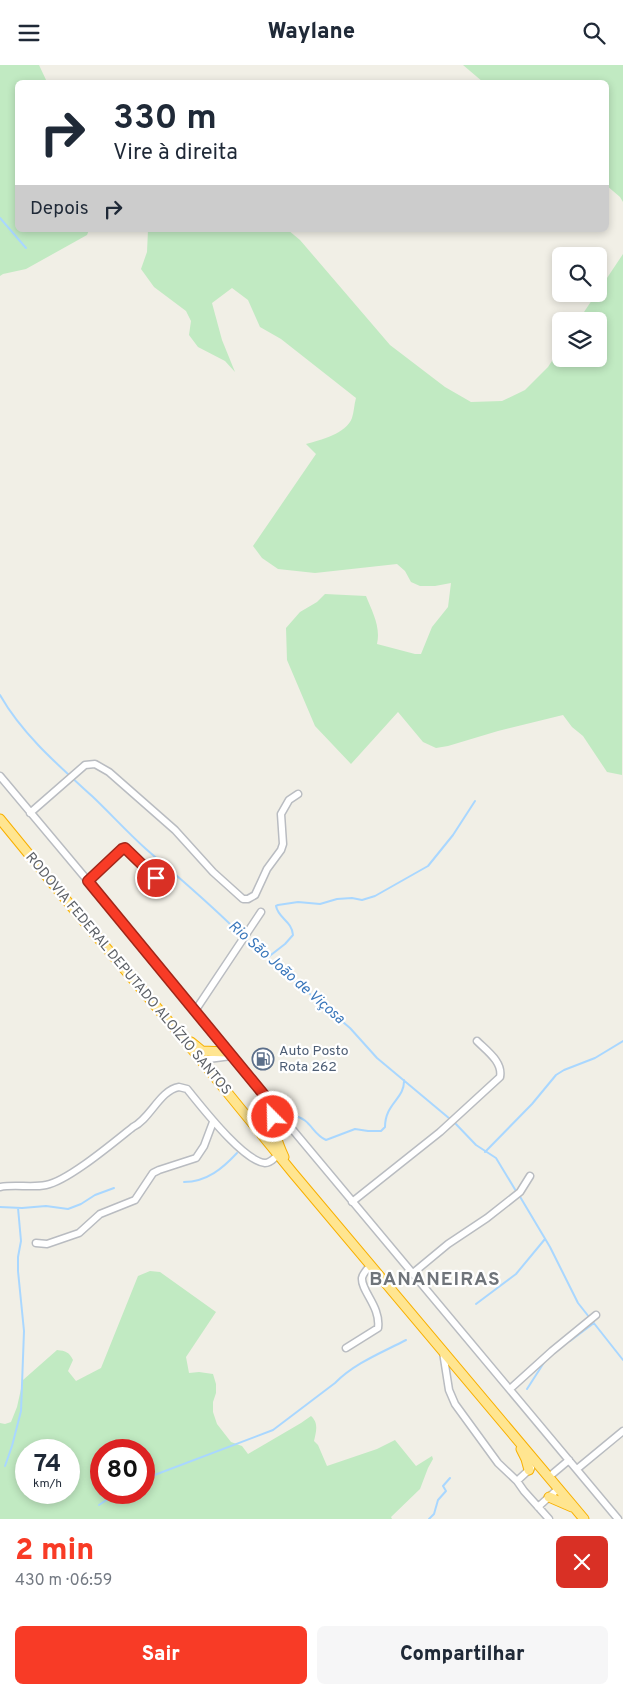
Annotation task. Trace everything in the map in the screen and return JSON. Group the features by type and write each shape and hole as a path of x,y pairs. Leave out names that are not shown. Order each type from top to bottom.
{"highway":[{"name":"RODOVIA FEDERAL DEPUTADO ALOÍZIO SANTOS","path":"0,819 76,913 169,1021 292,1173 550,1476 584,1519"},
{"path":"169,1021 202,1051 229,1054"},
{"path":"272,1104 277,1143 292,1173"},
{"path":"515,1435 529,1470"},
{"path":"549,1497 576,1509"}],"street":[{"path":"30,813 85,765 91,763 101,767 175,830 213,872 246,900 255,895 267,869 281,850 283,844 281,814 289,800 298,793"},
{"path":"0,777 352,1202 618,1519"},
{"path":"88,881 125,848 156,878"},
{"path":"195,1011 261,912"},
{"path":"352,1202 410,1157 500,1077 499,1064 477,1041"},
{"path":"201,1060 229,1054"},
{"path":"0,1187 11,1185 47,1185 61,1179 140,1123 150,1110 175,1088 179,1087 186,1089 227,1138 260,1161 270,1162 278,1155"},
{"path":"258,1131 272,1104"},
{"path":"36,1243 47,1244 79,1233 100,1214 135,1200 153,1173 196,1158 204,1146 213,1122"},
{"path":"413,1273 448,1244 488,1218 514,1197 520,1192 530,1176"},
{"path":"346,1348 378,1328 379,1321 376,1309 362,1282 364,1272 371,1265"},
{"path":"510,1389 552,1351 594,1317"},
{"path":"442,1351 448,1390 455,1404 498,1463 517,1481 549,1519"},
{"path":"577,1469 623,1431"},
{"path":"550,1476 569,1460"},
{"path":"517,1481 538,1462"},
{"path":"538,1507 559,1488"}],"green space":[{"path":"0,65 39,65 46,80 15,80 15,232 88,232 87,235 26,269 0,276"},
{"path":"463,65 623,65 623,202 609,188 609,80 481,80"},
{"path":"148,232 290,232 300,240 390,345 445,387 471,402 502,401 525,390 552,361 552,367 607,367 607,312 584,312 591,302 607,302 607,278 623,254 622,775 607,772 583,736 572,727 563,715 436,748 423,742 398,712 351,764 315,726 287,660 286,628 300,612 317,602 325,594 366,596 377,625 377,644 421,654 432,627 448,607 451,583 420,586 411,582 405,571 397,564 315,573 278,569 262,558 253,546 316,454 306,444 332,436 349,424 356,398 281,339 260,327 248,300 232,288 212,303 222,340 235,372 225,361 198,347 189,335 191,321 186,311 154,287 141,269 147,252"},
{"path":"150,1271 160,1272 216,1312 186,1357 189,1373 213,1374 216,1393 213,1402 213,1412 217,1424 231,1442 242,1446 248,1454 311,1416 316,1425 314,1441 318,1445 327,1466 377,1449 395,1440 416,1466 432,1456 433,1459 420,1489 391,1517 392,1519 0,1519 0,1423 11,1422 17,1407 23,1380 57,1350 67,1352 72,1357 73,1360 68,1371 76,1381 101,1368 138,1276"}],"waterway":[{"path":"0,218 26,248"},
{"name":"Rio São João de Viçosa","path":"0,695 19,723 54,761 139,843 207,902 242,936"},
{"path":"267,958 293,935 290,926 279,914 276,906 298,902 320,904 337,899 352,898 362,900 375,896 428,866 453,835 475,801"},
{"name":"Rio São João de Viçosa","path":"245,939 350,1028 377,1058 450,1119"},
{"path":"485,1152 532,1104 556,1075 595,1058 623,1041"},
{"path":"292,1115 304,1120 317,1134 326,1140 355,1129 381,1131 385,1127 388,1112 401,1092 404,1080"},
{"name":"Rio São João de Viçosa","path":"454,1122 476,1145 496,1158 516,1191"},
{"path":"184,1182 207,1177 226,1164 237,1153"},
{"path":"0,1207 46,1206 68,1209 81,1204 95,1195 114,1188"},
{"name":"Rio São João de Viçosa","path":"519,1195 550,1247 578,1303 623,1360"},
{"path":"5,1466 21,1411 24,1331 18,1271 21,1241 18,1208"},
{"path":"476,1304 516,1274 545,1239"},
{"path":"570,1341 594,1323"},
{"path":"155,1475 273,1430 351,1370 406,1340"},
{"path":"527,1389 545,1361"},
{"path":"429,1519 434,1514 438,1500 446,1491 443,1486 450,1478"}],"place":[{"name":"Auto Posto Rota 262","path":"263,1059"}],"district":[{"name":"BANANEIRAS","path":"435,1280"}],"route":[{"path":"156,878 125,848 88,881 274,1107 273,1117"}]}
